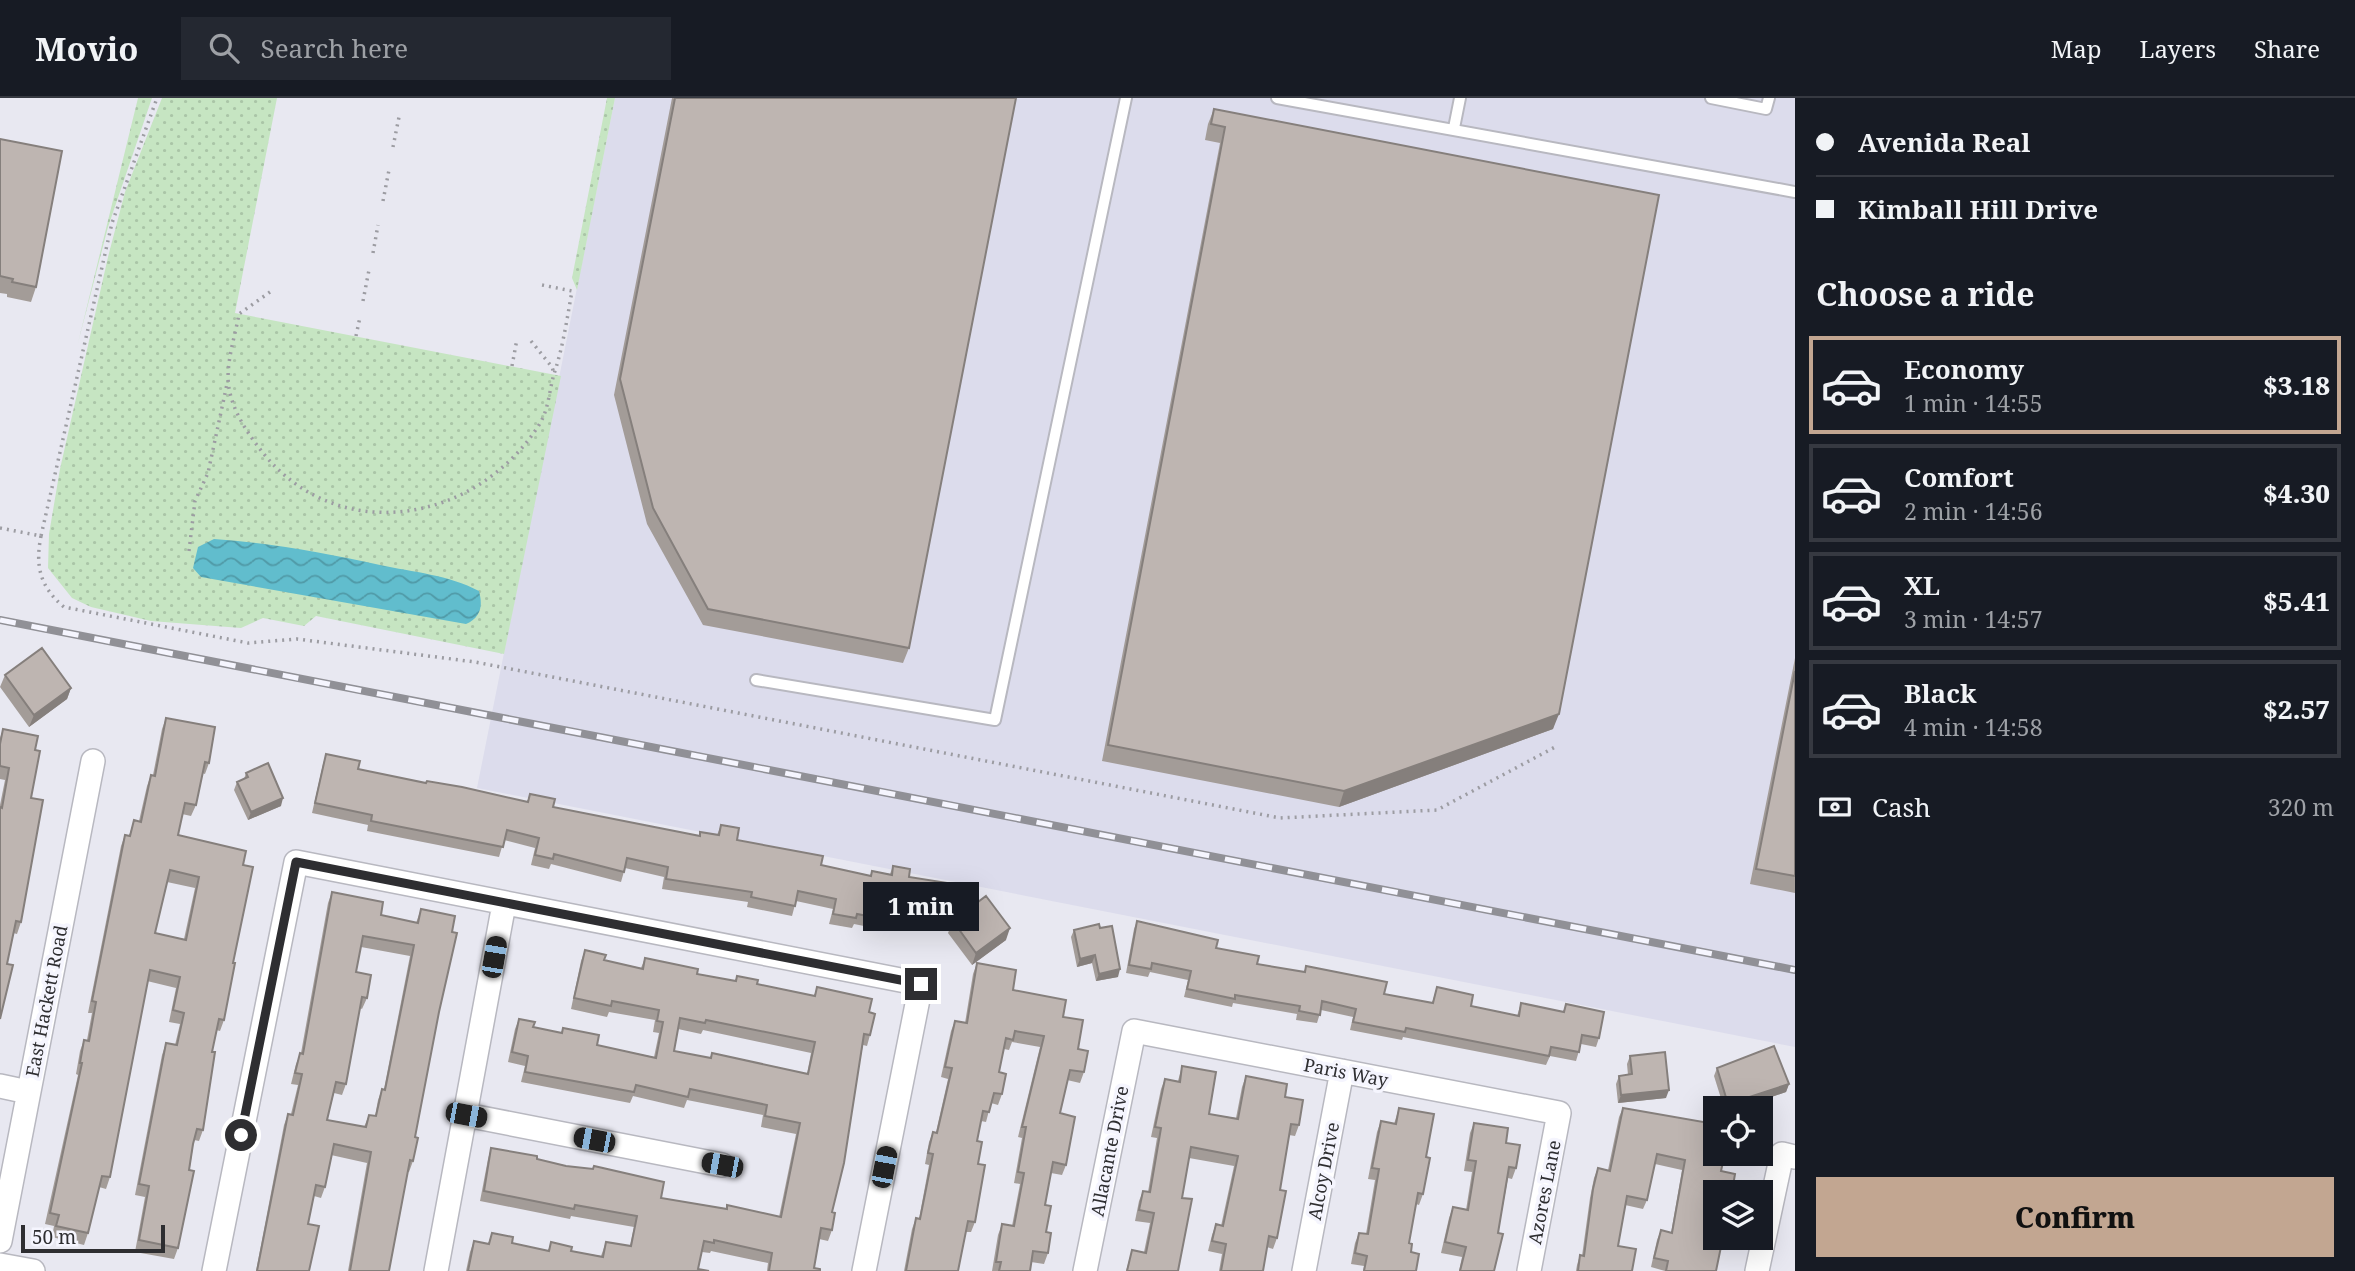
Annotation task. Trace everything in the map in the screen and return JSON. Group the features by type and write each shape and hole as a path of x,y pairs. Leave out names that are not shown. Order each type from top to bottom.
{"street":[{"name":"East Hackett Road","path":"0,1241 93,761"},
{"path":"214,1271 296,862 921,984 864,1271"},
{"path":"436,1271 503,904"},
{"name":"Paris Way","path":"1134,1031 1559,1113"},
{"name":"Allacante Drive","path":"1085,1271 1134,1031"},
{"name":"Alcoy Drive","path":"1304,1271 1342,1071"},
{"path":"0,1086 28,1092"},
{"name":"Azores Lane","path":"1529,1271 1559,1113"},
{"path":"466,1115 722,1165"},
{"path":"1757,1271 1788,1155"},
{"path":"0,1265 33,1271"}],"lane":[{"path":"756,680 995,720 1126,98"},
{"path":"1277,98 1795,192"},
{"path":"1454,128 1460,98"},
{"path":"1711,98 1766,108 1769,98"}],"path":[{"path":"156,98 112,223 36,560 50,596 64,607 248,643 297,639 475,662 1280,818 1437,810 1557,746"},
{"path":"393,147 399,117"},
{"path":"383,201 389,170"},
{"path":"373,253 378,225"},
{"path":"363,301 369,270"},
{"path":"228,379 243,425 285,477 324,499 367,511 395,512 459,498 494,477 511,462 541,423 572,291 542,285"},
{"path":"190,551 195,501 208,473 239,314 270,292"},
{"path":"356,336 360,317"},
{"path":"512,366 517,339"},
{"path":"531,341 552,367 554,375"},
{"path":"0,528 41,536"}],"shaded area":[{"path":"615,98 1795,98 1795,1047 477,788"}],"green space":[{"path":"138,98 152,98 108,227 78,343"},
{"path":"162,98 277,98 235,313 561,376 504,654 316,616 304,626 263,618 241,628 151,621 91,607 72,598 48,568 49,534 60,469 108,257 125,192"},
{"path":"607,98 615,98 577,290 572,278"}],"water":[{"path":"214,539 297,549 443,578 479,591 480,610 475,618 466,624 201,577 193,568 198,547"}],"building":[{"path":"675,98 1016,98 909,648 708,609 653,508 620,379"},
{"path":"1214,109 1659,195 1559,714 1344,791 1108,745 1225,127 1211,124"},
{"path":"0,139 62,151 36,287 12,282 13,279 0,276"},
{"path":"42,648 71,688 34,715 5,675"},
{"path":"1795,671 1795,876 1756,869"},
{"path":"166,718 215,727 209,763 205,762 196,805 185,803 178,835 246,851 243,865 253,867 224,1020 219,1019 212,1052 215,1052 203,1130 197,1129 193,1144 189,1170 194,1171 178,1248 139,1240 149,1186 139,1184 166,1043 177,1045 184,1013 173,1010 180,977 150,970 110,1177 102,1176 88,1233 56,1226 59,1215 50,1213 82,1063 84,1040 89,1041 96,1002 92,1001 125,835 130,836 134,820 141,822 151,775 155,776","holes":["170,870 199,877 186,940 155,933"]},
{"path":"3,729 38,736 35,750 40,751 31,798 43,800 21,922 16,921 7,964 13,965 0,1019 0,807 2,808 9,768 0,766"},
{"path":"326,754 360,761 358,769 426,783 462,787 528,802 530,794 555,799 553,807 700,836 700,832 719,835 721,825 739,828 737,840 823,856 821,865 871,876 872,871 892,875 893,866 910,869 909,877 954,884 948,921 885,910 883,919 857,914 856,918 833,914 836,899 798,891 795,906 751,897 752,892 666,879 668,867 627,858 624,872 554,854 553,859 535,855 539,838 507,830 503,847 371,821 372,815 315,803"},
{"path":"268,763 283,798 251,812 237,782 248,777 246,773"},
{"path":"332,892 383,902 381,915 418,923 421,909 455,916 452,932 457,933 415,1137 418,1138 413,1161 410,1160 389,1271 350,1271 371,1152 334,1144 325,1187 316,1185 308,1224 319,1226 309,1271 257,1271 288,1114 293,1115 302,1074 295,1073 300,1053 303,1054","holes":["363,936 414,945 385,1090 382,1089 376,1116 369,1115 366,1127 327,1120 336,1082 346,1084 362,997 367,998 371,975 356,972"]},
{"path":"986,896 1010,928 976,953 953,921"},
{"path":"1137,921 1218,940 1216,948 1259,956 1257,964 1305,972 1306,966 1387,982 1384,994 1433,1003 1437,987 1473,995 1471,1006 1519,1016 1521,1003 1564,1012 1566,1004 1604,1012 1599,1038 1582,1035 1579,1052 1551,1047 1549,1056 1406,1028 1405,1032 1353,1022 1356,1009 1322,1001 1320,1015 1299,1011 1300,1006 1235,995 1235,999 1187,989 1191,971 1152,963 1151,969 1129,965"},
{"path":"1099,924 1100,928 1112,926 1120,969 1099,974 1095,955 1080,959 1074,930"},
{"path":"585,950 606,955 604,960 643,969 645,958 698,969 697,974 736,981 737,976 758,980 757,984 815,996 817,987 872,999 869,1012 875,1014 870,1035 864,1034 844,1163 832,1212 835,1213 832,1230 821,1228 814,1268 820,1271 769,1271 772,1253 714,1240 714,1243 704,1241 698,1269 709,1271 468,1271 474,1241 489,1244 492,1233 513,1237 512,1243 549,1251 551,1242 572,1247 571,1251 603,1257 606,1242 631,1246 637,1216 575,1205 574,1209 484,1191 491,1148 537,1156 537,1159 566,1166 593,1169 594,1166 664,1182 661,1198 727,1209 727,1205 781,1217 800,1123 765,1116 767,1105 690,1089 688,1097 636,1085 634,1092 525,1072 528,1056 512,1052 519,1019 535,1022 533,1027 562,1033 563,1028 599,1035 597,1045 656,1058 663,1022 657,1021 659,1010 612,1001 611,1006 574,998","holes":["680,1018 705,1023 706,1020 815,1042 808,1074 712,1053 711,1058 674,1051"]},
{"path":"977,963 1016,970 1013,990 1066,1000 1063,1017 1083,1020 1078,1049 1088,1051 1084,1072 1070,1070 1060,1113 1075,1117 1066,1165 1053,1162 1045,1205 1051,1206 1046,1232 1051,1233 1048,1253 1033,1251 1030,1271 999,1271 1001,1262 996,1262 1002,1224 1014,1226 1024,1173 1018,1172 1026,1127 1022,1127 1044,1036 1015,1031 1013,1040 1006,1038 999,1072 1006,1074 1002,1094 994,1093 989,1112 983,1111 977,1141 982,1142 978,1164 985,1165 975,1222 968,1221 958,1271 906,1271 916,1218 920,1219 933,1154 928,1153 933,1132 937,1133 952,1068 945,1067 955,1021 967,1023"},
{"path":"1774,1046 1789,1084 1752,1096 1726,1096 1717,1068"},
{"path":"1665,1052 1669,1090 1621,1095 1619,1076 1632,1074 1630,1056"},
{"path":"1182,1066 1216,1072 1209,1114 1238,1119 1246,1076 1287,1084 1285,1097 1303,1100 1299,1125 1291,1124 1280,1190 1286,1191 1277,1238 1269,1236 1263,1271 1221,1271 1226,1244 1212,1241 1216,1224 1223,1226 1238,1156 1191,1147 1182,1198 1192,1199 1178,1271 1127,1271 1132,1250 1146,1253 1154,1213 1139,1210 1143,1191 1150,1192 1161,1128 1155,1127 1165,1079 1180,1082"},
{"path":"1399,1108 1434,1114 1426,1157 1430,1158 1423,1194 1418,1193 1409,1243 1412,1244 1411,1252 1419,1254 1416,1271 1364,1271 1367,1256 1355,1253 1359,1233 1368,1234 1379,1169 1372,1168 1381,1121 1396,1124"},
{"path":"1623,1108 1703,1122 1703,1166 1722,1166 1721,1171 1735,1174 1734,1180 1703,1180 1703,1250 1720,1250 1716,1271 1666,1271 1668,1261 1654,1258 1661,1230 1672,1233 1685,1160 1657,1154 1647,1200 1627,1196 1618,1246 1636,1249 1632,1271 1578,1271 1580,1255 1584,1256 1598,1168 1610,1171"},
{"path":"1474,1123 1508,1128 1506,1143 1520,1145 1516,1168 1509,1167 1498,1233 1503,1234 1494,1271 1460,1271 1466,1247 1445,1242 1453,1207 1468,1210 1476,1161 1468,1160"}],"railway":[{"path":"0,620 1795,970"}],"route":[{"path":"241,1135 296,862 921,984"}]}
